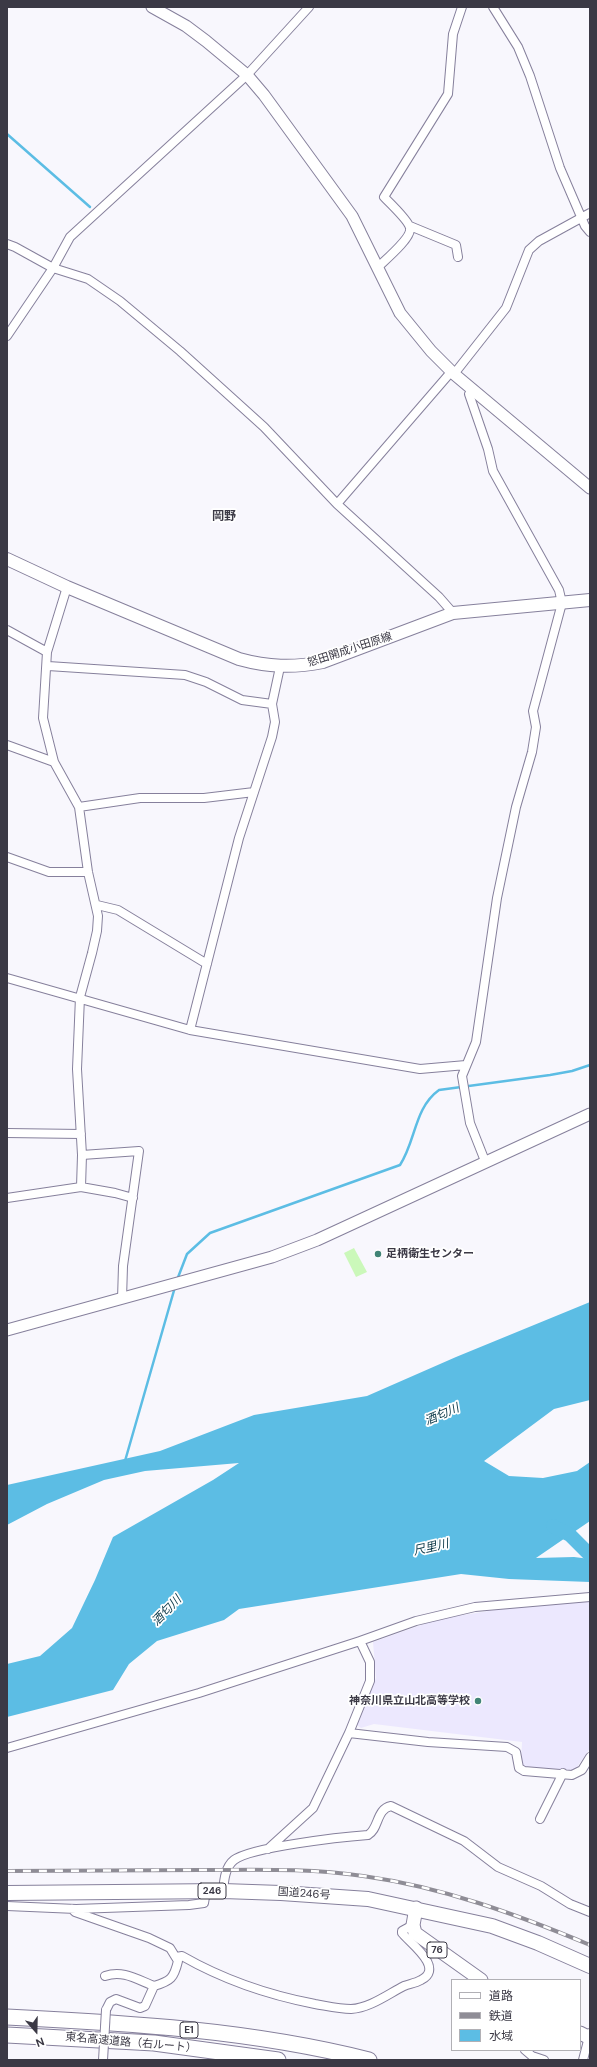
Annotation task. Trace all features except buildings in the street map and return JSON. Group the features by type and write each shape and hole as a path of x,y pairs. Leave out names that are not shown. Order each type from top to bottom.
{"highway":[{"name":"国道246号","path":"7,1893 223,1891 368,1899 416,1908 492,1926 538,1942 590,1966"},
{"name":"E1","path":"7,2017 127,2024 211,2033 314,2048 369,2060"},
{"name":"東名高速道路（右ルート）","path":"7,2035 154,2043 278,2060"}],"main road":[{"name":"怒田開成小田原線","path":"7,559 67,587 239,659 262,665 280,667 302,666 323,662 453,613 590,600"},
{"path":"413,1925 416,1908"},
{"name":"76","path":"413,1925 415,1933 480,1979"}],"street":[{"path":"7,336 53,268 70,237 247,75 309,7"},
{"path":"458,257 456,245 410,226 384,197 448,94 453,34 462,7"},
{"path":"493,7 518,47 530,76 557,162 581,217 590,232"},
{"path":"156,8 191,30 247,75 264,95 332,186 355,222 400,313 452,373 590,488"},
{"path":"337,504 452,373 506,308 529,250 539,241 590,213"},
{"path":"377,268 409,237 410,226"},
{"path":"7,244 53,268 88,279 120,301 180,351 264,427 337,504 439,597 453,613"},
{"path":"473,389 469,394 488,449 493,471 559,590 562,603 533,711 536,727 532,752 516,807 497,898 476,1042 462,1076 470,1123 485,1161"},
{"path":"67,587 47,652 48,666 43,718 54,762 79,807 88,872 97,905 97,931 80,997 76,1069 82,1155 81,1187"},
{"path":"7,630 47,652"},
{"path":"48,666 185,676 206,682 242,700 272,704"},
{"path":"190,1030 239,838 272,737 275,722 272,704 280,667"},
{"path":"7,745 54,762"},
{"path":"79,807 140,798 204,798 254,792"},
{"path":"7,857 49,872 88,872"},
{"path":"97,905 118,910 207,964"},
{"path":"7,978 80,997 190,1030 420,1069 466,1065"},
{"path":"7,1330 272,1257 317,1240 485,1161 590,1114"},
{"path":"7,1133 81,1134"},
{"path":"82,1155 139,1151 123,1266 122,1299"},
{"path":"7,1198 81,1187 115,1192 133,1198"},
{"path":"7,1748 273,1670 416,1621 476,1608 590,1597"},
{"path":"268,1849 314,1808 349,1733 370,1681 370,1662 360,1640"},
{"path":"349,1733 428,1742 507,1747 516,1752 519,1768 524,1771 563,1773 572,1775 582,1770 590,1757"},
{"path":"540,1819 563,1773"},
{"path":"223,1891 227,1870 233,1861 268,1849 368,1834 372,1831 382,1811 390,1806 464,1841 498,1867 540,1886 570,1904 590,1912"},
{"path":"7,1906 72,1909 204,1903 206,1891"},
{"path":"72,1909 75,1912 149,1938 170,1948 178,1961 176,1971 170,1980 154,1986 145,2006 140,2008 116,2000 110,2002 106,2010 103,2060"},
{"path":"176,1957 182,1956 245,1986 278,1996 352,2009 375,2001 405,1986 422,1980 428,1975 429,1970 422,1953 402,1933 402,1931 413,1925"},
{"path":"104,1976 114,1973 128,1974 154,1986"},
{"path":"583,2060 587,2035"},
{"path":"527,2051 532,2056 544,2060"}],"shaded area":[{"name":"神奈川県立山北高等学校","path":"590,1601 590,1748 577,1767 572,1771 565,1772 526,1768 521,1764 522,1742 374,1724 361,1728 357,1725 376,1678 373,1642 438,1619 514,1607"}],"green space":[{"path":"354,1248 367,1272 356,1277 344,1253"}],"water":[{"name":"酒匂川","path":"590,1302 590,1400 554,1409 484,1461 509,1476 543,1478 577,1471 590,1462 590,1521 536,1558 574,1557 590,1559 590,1582 509,1579 461,1574 239,1609 224,1620 157,1641 129,1664 113,1690 7,1717 7,1664 40,1656 72,1628 95,1580 113,1537 213,1480 239,1463 145,1471 104,1480 47,1504 7,1525 7,1485 160,1451 254,1415 367,1396 456,1357"}],"waterway":[{"path":"7,134 90,207"},
{"path":"177,1280 187,1254 210,1233 400,1165 405,1156 420,1115 431,1097 439,1090 550,1075 572,1071 590,1065"},
{"path":"125,1461 175,1287"},
{"name":"尺里川","path":"553,1526 570,1535 590,1555"}],"railway":[{"path":"7,1871 282,1870 343,1873 392,1881 450,1894 506,1912 590,1945"}],"place":[{"name":"足柄衛生センター","path":"378,1254"},
{"name":"神奈川県立山北高等学校","path":"478,1701"}],"district":[{"name":"岡野","path":"224,517"}]}
